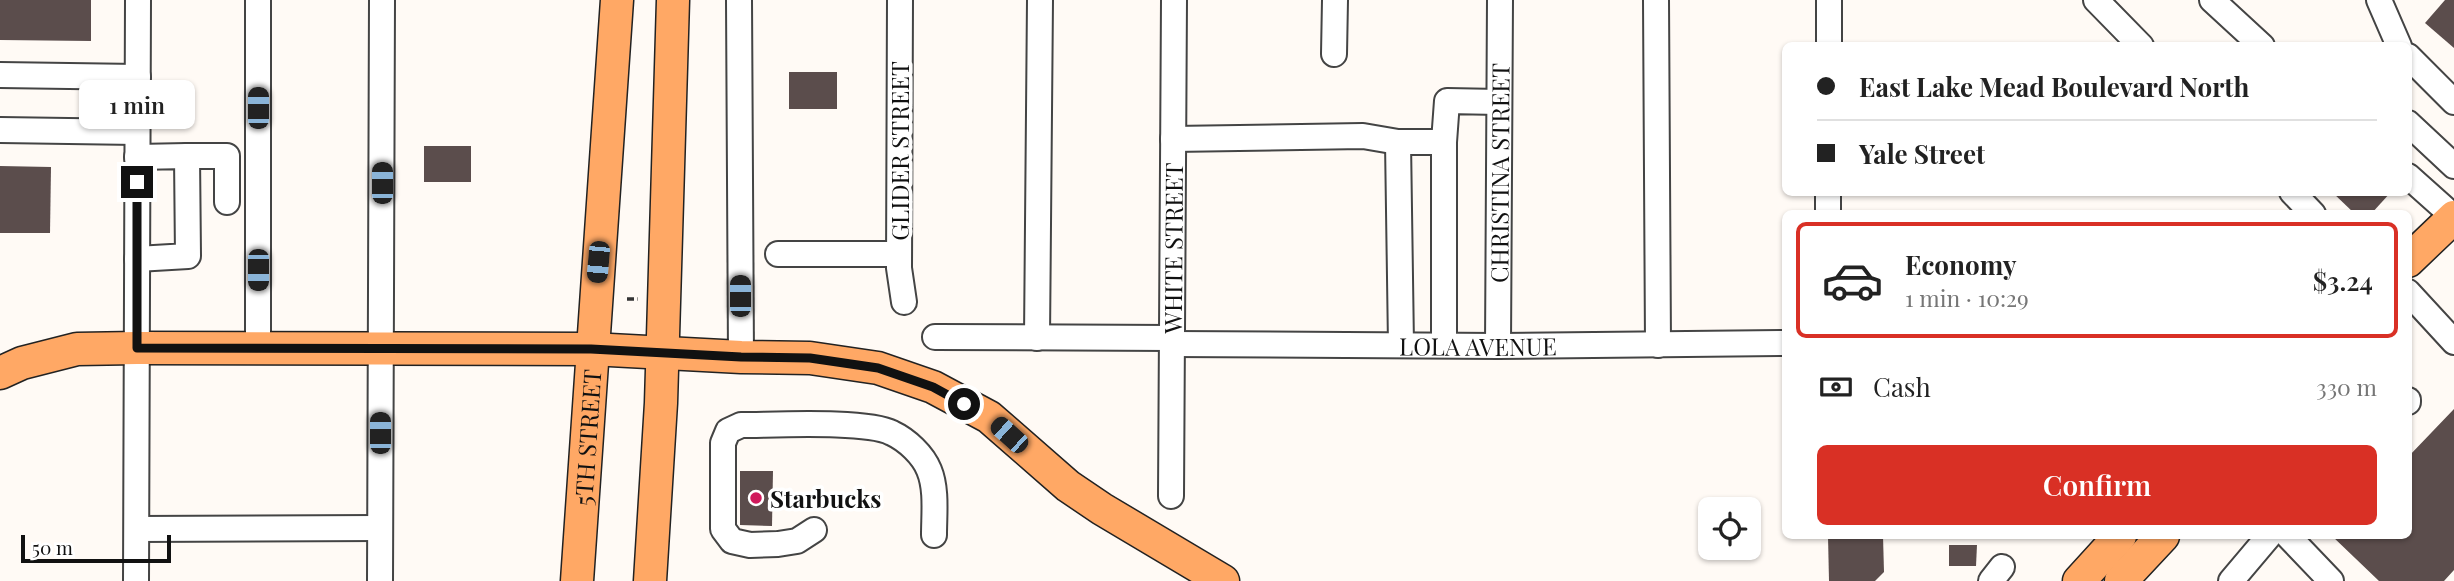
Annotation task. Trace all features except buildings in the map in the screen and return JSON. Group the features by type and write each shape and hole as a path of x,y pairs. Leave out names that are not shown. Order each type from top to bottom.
{"main road":[{"name":"5TH STREET","path":"576,581 617,0"},
{"path":"650,581 663,354 673,0"},
{"path":"2412,257 2454,217"},
{"path":"0,373 22,363 77,349 137,348 591,349 810,358 878,368 933,387 989,417 1068,486 1223,581"},
{"path":"2079,581 2117,539"},
{"path":"2121,581 2160,539"}],"street":[{"path":"136,581 138,0"},
{"path":"258,0 258,349"},
{"path":"380,581 382,0"},
{"path":"739,0 741,357"},
{"name":"GLIDER STREET","path":"900,0 899,254 904,302"},
{"path":"1037,338 1040,0"},
{"name":"WHITE STREET","path":"1171,496 1174,0"},
{"path":"1334,54 1335,0"},
{"name":"CHRISTINA STREET","path":"1498,346 1500,0"},
{"path":"1656,0 1658,345"},
{"path":"1829,0 1829,42"},
{"path":"2096,0 2137,42"},
{"path":"2212,0 2258,42"},
{"path":"2379,0 2397,42"},
{"path":"2412,60 2454,102"},
{"path":"0,75 138,77"},
{"path":"1444,345 1444,142 1447,101 1499,102"},
{"path":"2412,127 2454,166"},
{"path":"0,130 137,145 187,156 227,156 227,202"},
{"path":"1173,139 1363,135 1398,142 1444,142"},
{"path":"1398,142 1401,345"},
{"path":"137,259 188,256 187,156"},
{"path":"2412,180 2454,217"},
{"path":"2296,196 2309,210"},
{"path":"778,254 899,254"},
{"path":"2412,296 2454,342"},
{"name":"LOLA AVENUE","path":"935,337 1498,346 1782,343"},
{"path":"814,530 797,541 778,544 750,545 732,541 723,529 723,443 728,431 741,425 754,425 870,426 891,432 922,457 930,472 934,535"},
{"path":"137,529 380,527"},
{"path":"2231,581 2266,539"},
{"path":"2291,539 2331,581"}],"path":[{"path":"627,299 643,299"}],"place":[{"name":"Starbucks","path":"756,498"}],"route":[{"path":"137,182 137,348 591,349 810,358 878,368 933,387 964,404"}]}
